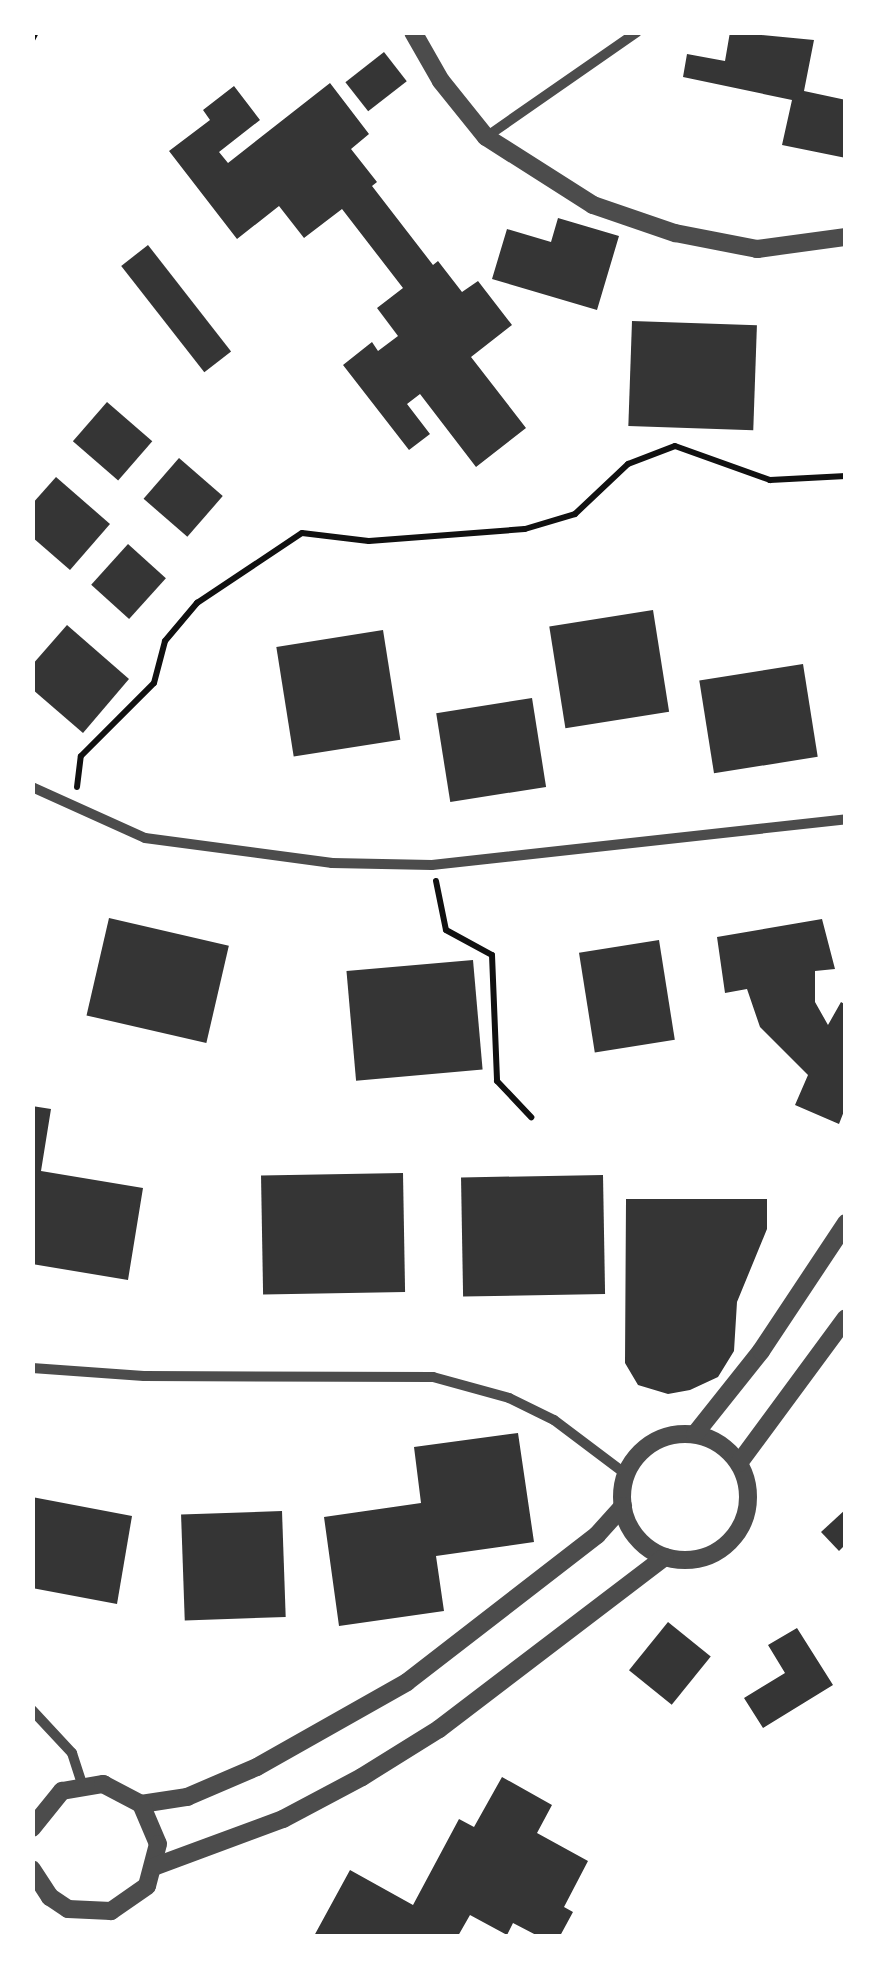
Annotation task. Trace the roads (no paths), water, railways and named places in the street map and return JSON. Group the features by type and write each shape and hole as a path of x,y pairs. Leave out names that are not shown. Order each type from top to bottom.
{"street":[{"path":"413,32 441,82 486,136 593,205 675,233 757,249 846,237"},
{"path":"486,136 636,32"},
{"path":"32,787 145,838 223,853 432,865 846,820"},
{"path":"695,1434 761,1351 846,1223"},
{"path":"739,1464 846,1318"},
{"path":"32,1368 144,1376 433,1377 509,1398 554,1420 627,1475"},
{"path":"695,1434 728,1449 739,1464 748,1483 740,1532 705,1558 665,1557 638,1540 623,1506 627,1475 653,1441 695,1434"},
{"path":"141,1804 187,1796 258,1767 407,1682 598,1535 623,1506"},
{"path":"156,1866 283,1819 439,1730 665,1557"},
{"path":"32,1710 72,1753 82,1784"},
{"path":"32,1828 46,1804 82,1784 123,1791 141,1804 156,1833 156,1866 147,1886 112,1911 90,1914 42,1901 32,1869"}]}
